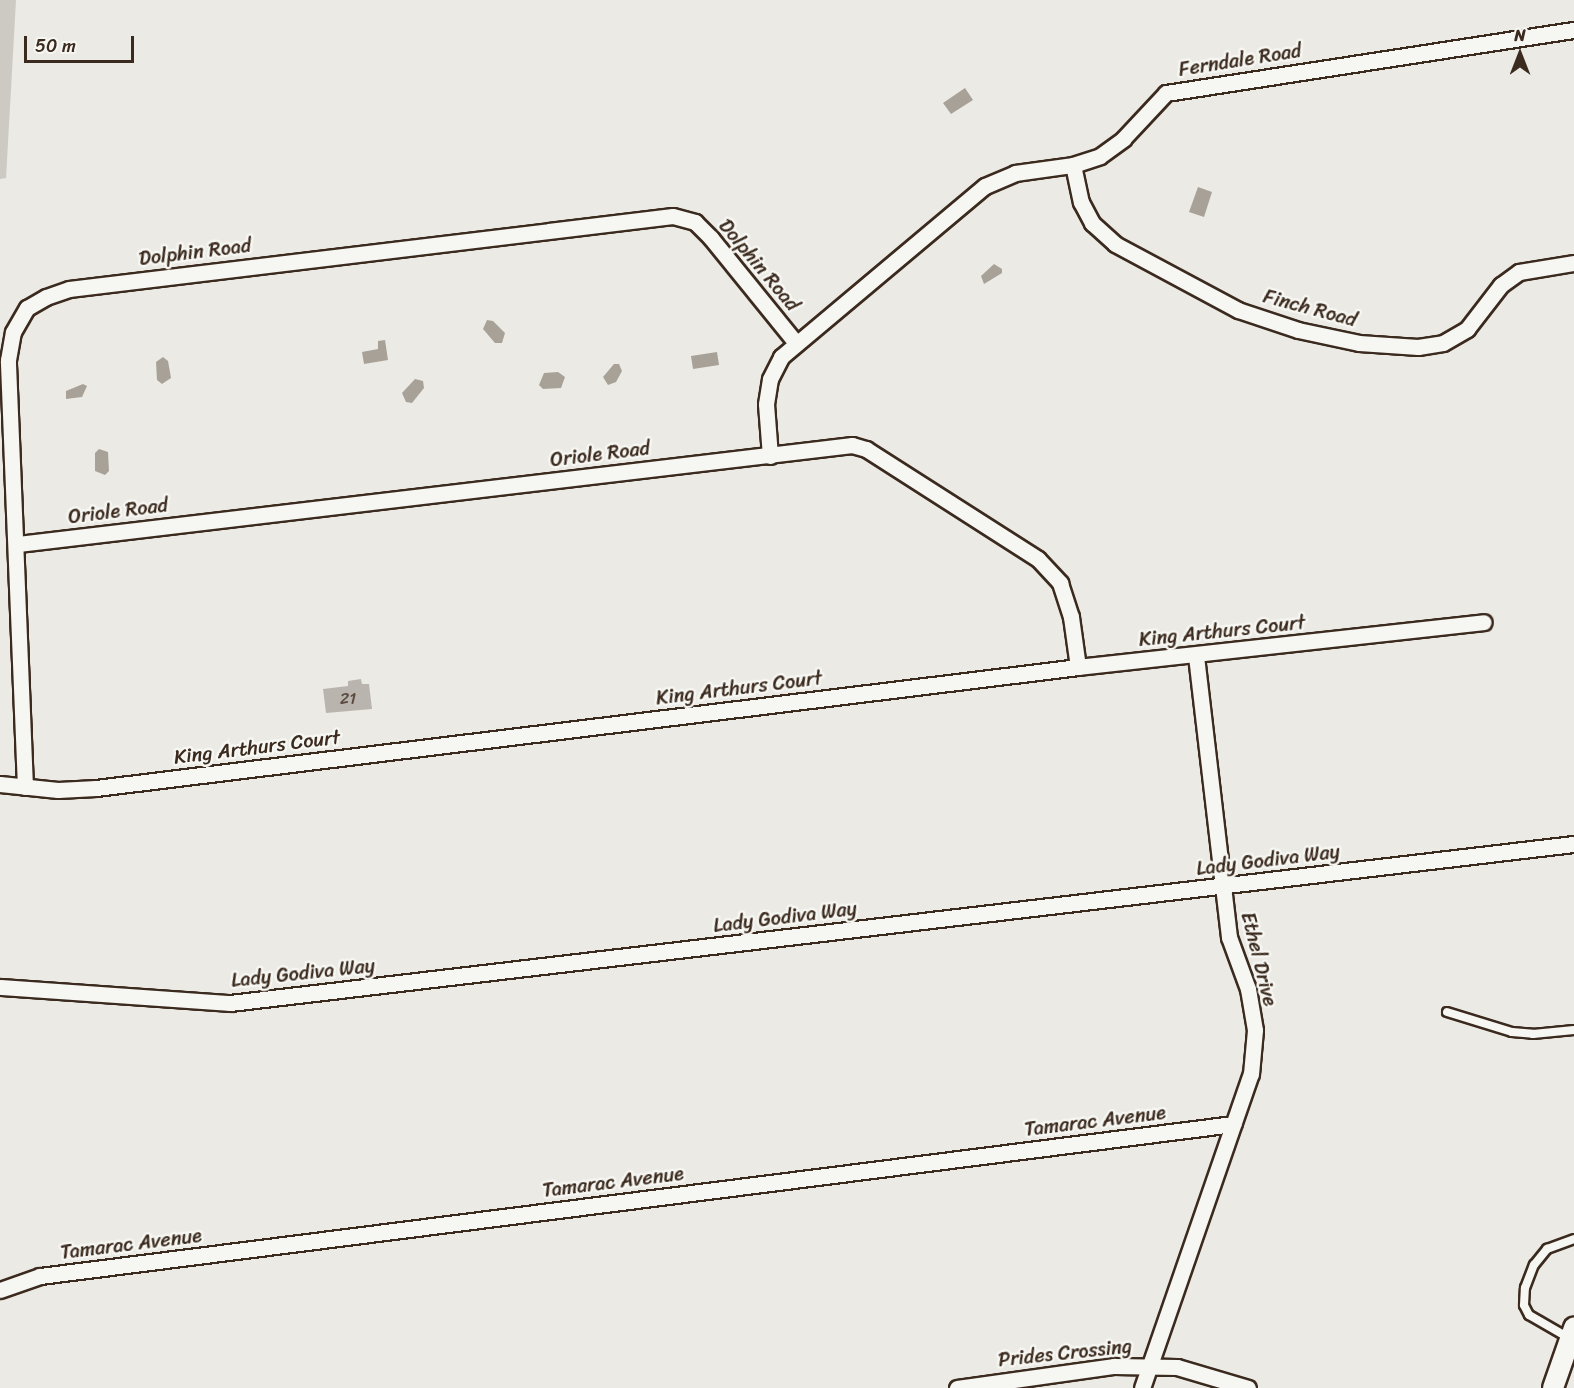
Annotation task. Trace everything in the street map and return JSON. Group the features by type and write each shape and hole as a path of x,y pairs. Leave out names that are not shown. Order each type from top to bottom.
{"street":[{"name":"Ferndale Road","path":"770,456 766,404 770,379 782,357 985,186 1014,173 1073,165 1100,156 1123,139 1166,93 1574,30"},
{"name":"Finch Road","path":"1073,165 1081,202 1092,224 1115,244 1238,310 1298,330 1359,343 1418,348 1443,343 1467,328 1501,285 1519,272 1574,262"},
{"name":"Dolphin Road","path":"26,787 18,544 8,360 13,332 27,308 69,290 673,216 695,222 711,238 796,343"},
{"name":"Oriole Road","path":"18,544 770,456 838,445 866,449 1038,559 1060,583 1071,618 1078,668"},
{"name":"King Arthurs Court","path":"0,784 26,787 96,788 1078,668 1484,622"},
{"name":"Ethel Drive","path":"1142,1388 1251,1074 1256,1030 1248,989 1229,938 1196,655"},
{"name":"Lady Godiva Way","path":"0,987 230,1003 1574,844"},
{"name":"Tamarac Avenue","path":"0,1290 40,1276 1233,1124"},
{"path":"1553,1388 1568,1362 1572,1334"},
{"name":"Prides Crossing","path":"957,1388 1071,1371 1150,1366 1177,1367 1248,1388"}],"lane":[{"path":"1447,1012 1512,1032 1533,1034 1574,1030"},
{"path":"1572,1334 1529,1315 1524,1305 1525,1288 1534,1266 1547,1249 1574,1239"}],"shaded area":[{"path":"0,0 16,0 6,178 0,179"},
{"path":"965,88 973,100 951,114 943,103"},
{"path":"1198,187 1212,192 1204,217 1189,212"},
{"path":"994,264 1002,269 1002,273 984,284 981,276"},
{"path":"487,320 493,321 505,333 502,343 495,343 483,329"},
{"path":"385,340 388,360 364,364 362,352 378,349 378,341"},
{"path":"717,352 719,365 693,369 691,356"},
{"path":"163,357 168,361 171,378 162,384 157,380 156,362"},
{"path":"614,364 619,364 622,371 616,382 608,385 603,377"},
{"path":"558,372 565,377 561,388 543,389 539,385 544,373"},
{"path":"415,379 423,381 424,388 412,403 406,402 402,393"},
{"path":"83,384 87,386 82,397 66,399 66,391"},
{"path":"99,449 108,452 109,471 105,475 95,471 95,453"}],"building":[{"path":"361,679 362,684 369,684 372,709 326,713 323,689 348,686 348,681"}]}
